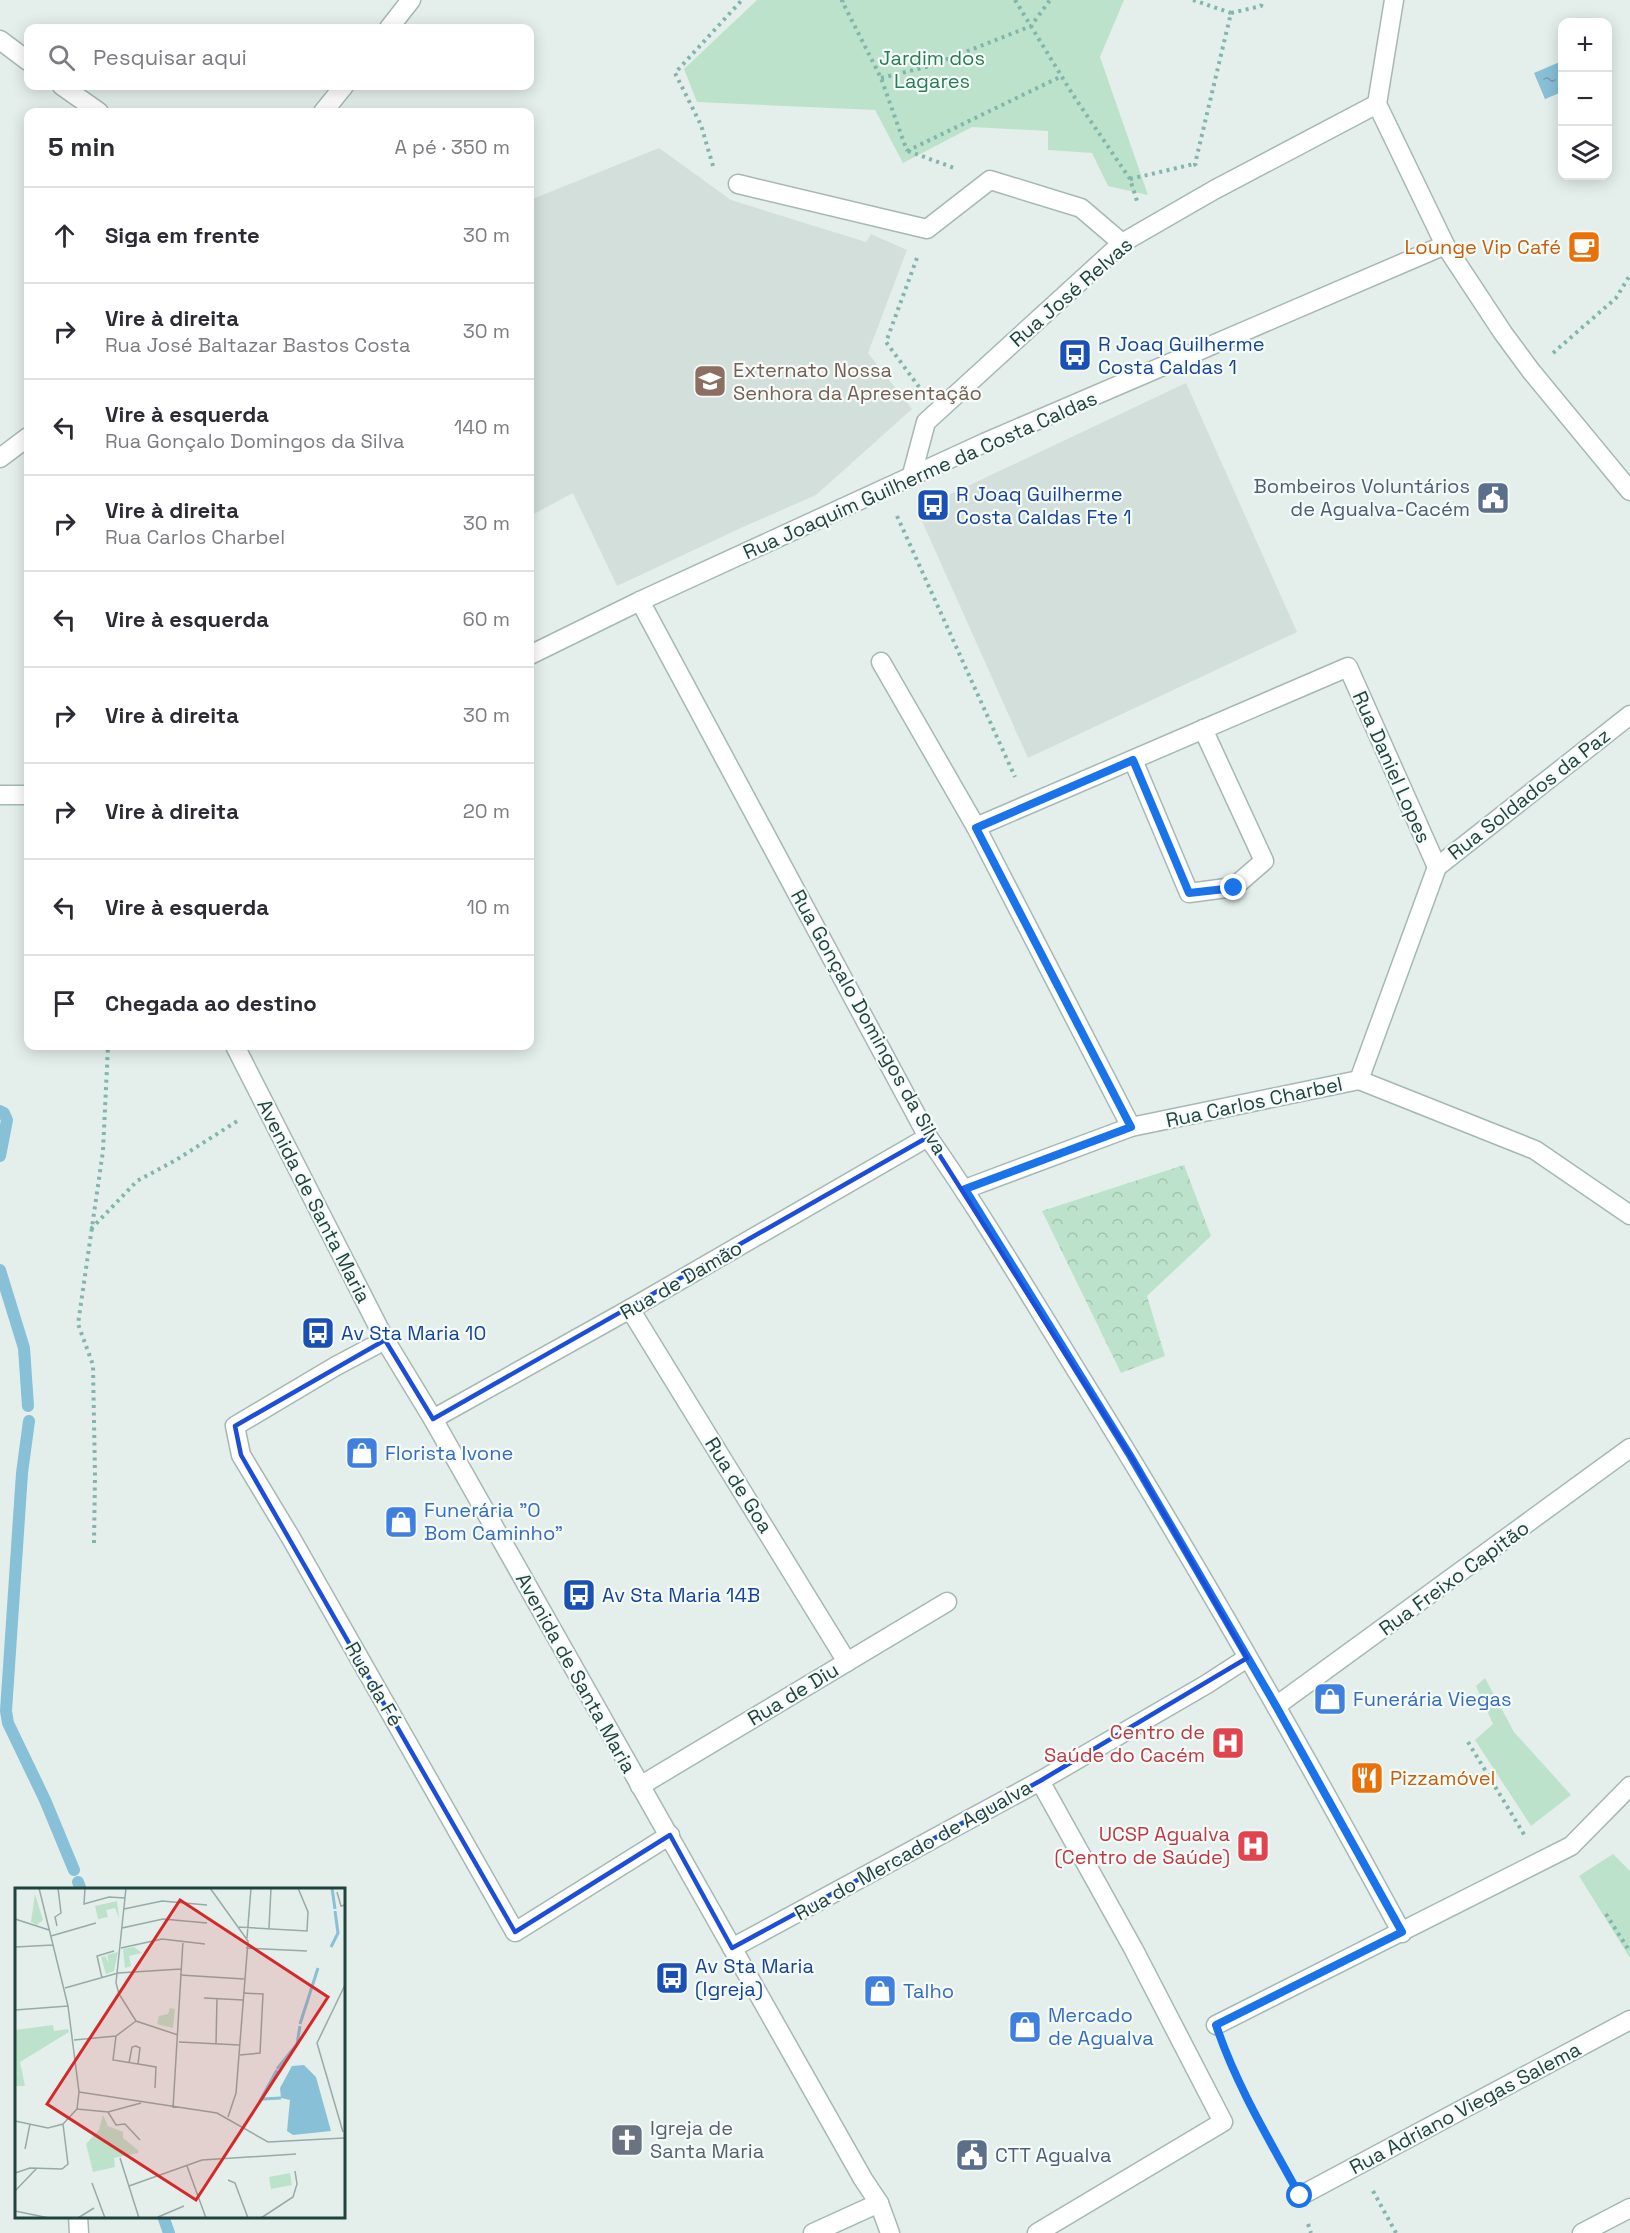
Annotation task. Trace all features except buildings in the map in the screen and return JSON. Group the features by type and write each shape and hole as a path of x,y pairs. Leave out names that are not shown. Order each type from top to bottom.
{"street":[{"path":"392,24 411,0"},
{"path":"1394,0 1377,104 1445,245 1531,371 1630,491"},
{"path":"0,40 24,58"},
{"path":"68,90 93,108"},
{"path":"326,108 341,90"},
{"name":"Rua José Relvas","path":"911,478 926,422 1122,243 1214,190 1377,104"},
{"path":"738,184 927,229 990,180 1081,208 1122,243"},
{"name":"Rua Joaquim Guilherme da Costa Caldas","path":"534,653 640,601 984,443 1445,245"},
{"path":"0,458 24,440"},
{"name":"Rua Gonçalo Domingos da Silva","path":"640,601 928,1137 965,1189 1131,1457 1276,1706 1402,1932"},
{"path":"881,662 976,828 1131,1127"},
{"name":"Rua Daniel Lopes","path":"1203,729 1348,667 1437,867"},
{"name":"Rua Soldados da Paz","path":"1359,1080 1437,867 1630,715"},
{"path":"976,828 1203,729 1264,861 1234,888 1189,893 1133,760"},
{"path":"0,795 24,795"},
{"name":"Avenida de Santa Maria","path":"237,1050 385,1340 433,1419 879,2203 890,2233"},
{"name":"Rua Carlos Charbel","path":"965,1189 1131,1127 1359,1080 1535,1150 1630,1215"},
{"name":"Rua de Damão","path":"433,1419 630,1309 928,1137"},
{"name":"Rua de Goa","path":"630,1309 847,1662"},
{"name":"Rua da Fé","path":"385,1340 336,1366 235,1426 241,1455 515,1932 670,1835"},
{"name":"Rua Freixo Capitão","path":"1276,1706 1630,1448"},
{"name":"Rua de Diu","path":"640,1786 947,1602"},
{"name":"Rua do Mercado de Agualva","path":"732,1948 1040,1781 1207,1684 1247,1658"},
{"path":"1037,2233 1223,2122 1134,1950 1040,1781"},
{"path":"1216,2025 1571,1846 1630,1786"},
{"name":"Rua Adriano Viegas Salema","path":"1300,2196 1630,2020"},
{"path":"813,2233 879,2203"},
{"path":"1582,2233 1630,2208"},
{"path":"78,2218 80,2233"}],"path":[{"path":"738,184 713,167 701,125 675,73 742,0"},
{"path":"844,0 842,1 881,78 907,151"},
{"path":"1016,0 1062,76 1130,179 1195,164"},
{"path":"881,78 930,66 1031,26 1050,0"},
{"path":"1193,0 1231,14 1261,6 1263,0"},
{"path":"1214,190 1195,164 1231,14"},
{"path":"907,151 1062,76"},
{"path":"907,151 990,180"},
{"path":"927,229 886,342 938,412"},
{"path":"1531,371 1616,298 1630,275"},
{"path":"885,489 1028,805"},
{"path":"94,1543 93,1365 78,1324 103,1151 108,1050"},
{"path":"91,1229 137,1181 176,1160 264,1103"},
{"path":"1468,1742 1540,1863"},
{"path":"1606,1914 1630,1952"},
{"path":"1216,2025 1223,2046 1268,2138 1300,2196"},
{"path":"1358,2164 1396,2233"}],"highlighted area":[{"path":"928,1137 1131,1457 1247,1658 1040,1781 732,1948 670,1835 515,1932 241,1455 235,1426 385,1340 433,1419"}],"shaded area":[{"name":"Externato Nossa Senhora da Apresentação","path":"659,148 731,200 866,242 871,234 907,250 868,353 912,409 816,495 617,586 573,493 534,514 534,198"},
{"path":"1186,383 1297,632 1028,758 917,510"}],"green space":[{"name":"Jardim dos Lagares","path":"757,0 1124,0 1100,57 1148,195 1108,186 1092,153 1048,150 1048,131 972,127 903,163 875,110 697,102 684,69"},
{"path":"1184,1165 1211,1236 1147,1296 1165,1356 1121,1373 1042,1211"},
{"path":"1485,1678 1514,1732 1571,1795 1531,1826 1475,1740 1493,1724 1476,1686"},
{"path":"1613,1854 1630,1871 1630,1958 1579,1876"}],"water":[{"path":"1558,63 1558,94 1545,99 1534,73"}],"waterway":[{"path":"0,1111 4,1113 7,1120 0,1156"},
{"path":"0,1270 24,1348 28,1406"},
{"path":"29,1421 22,1473 6,1711 8,1723 45,1800 74,1870"},
{"path":"78,1882 80,1888"},
{"path":"164,2218 169,2233"}],"place":[{"name":"Lounge Vip Café","path":"1584,247"},
{"name":"R Joaq Guilherme Costa Caldas 1","path":"1075,355"},
{"name":"Externato Nossa Senhora da Apresentação","path":"710,381"},
{"name":"Bombeiros Voluntários de Agualva-Cacém","path":"1493,498"},
{"name":"R Joaq Guilherme Costa Caldas Fte 1","path":"933,505"},
{"name":"Av Sta Maria 10","path":"318,1333"},
{"name":"Florista Ivone","path":"362,1453"},
{"name":"Funerária \"O Bom Caminho\"","path":"401,1522"},
{"name":"Av Sta Maria 14B","path":"579,1595"},
{"name":"Funerária Viegas","path":"1330,1699"},
{"name":"Centro de Saúde do Cacém","path":"1228,1743"},
{"name":"Pizzamóvel","path":"1367,1778"},
{"name":"UCSP Agualva (Centro de Saúde)","path":"1253,1846"},
{"name":"Av Sta Maria (Igreja)","path":"672,1978"},
{"name":"Talho","path":"880,1991"},
{"name":"Mercado de Agualva","path":"1025,2027"},
{"name":"Igreja de Santa Maria","path":"627,2140"},
{"name":"CTT Agualva","path":"972,2155"}],"route":[{"path":"1234,888 1189,893 1133,760 976,828 1131,1127 965,1189 1131,1457 1276,1706 1402,1932 1216,2025 1223,2046 1268,2138 1300,2196"}]}
